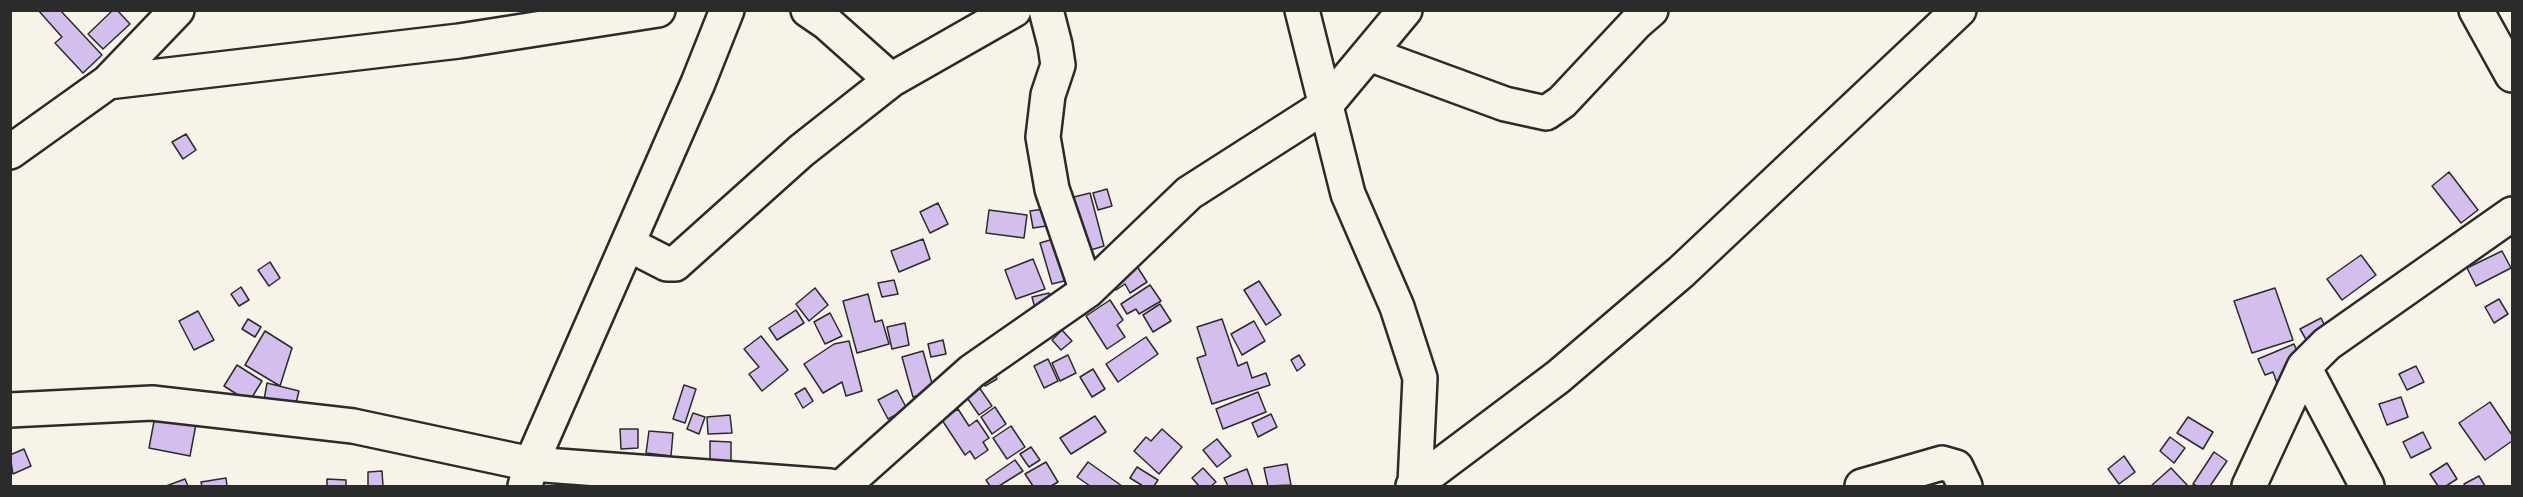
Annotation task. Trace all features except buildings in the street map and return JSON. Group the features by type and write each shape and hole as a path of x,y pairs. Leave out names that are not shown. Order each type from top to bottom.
{"street":[{"path":"10,152 108,82 177,10"},
{"path":"108,82 459,41 658,10"},
{"path":"528,475 698,83 727,10"},
{"path":"808,10 827,23 891,80"},
{"path":"628,244 667,264 675,264 801,151 891,80 1014,10"},
{"path":"1046,10 1058,65 1048,95 1043,137 1053,189 1087,291"},
{"path":"1302,10 1348,194 1397,307 1420,378 1414,485"},
{"path":"843,486 972,371 1087,291 1189,193 1325,106 1405,10"},
{"path":"1369,54 1505,104 1546,113 1562,102 1651,10"},
{"path":"2476,10 2512,75"},
{"path":"1414,485 1558,377 1681,272 1960,11"},
{"path":"2249,486 2304,367 2327,344 2512,214"},
{"path":"2304,367 2367,486"},
{"path":"10,410 152,403 353,426 528,475 830,486"},
{"path":"1862,486 1942,463 1956,467 1965,486"}]}
